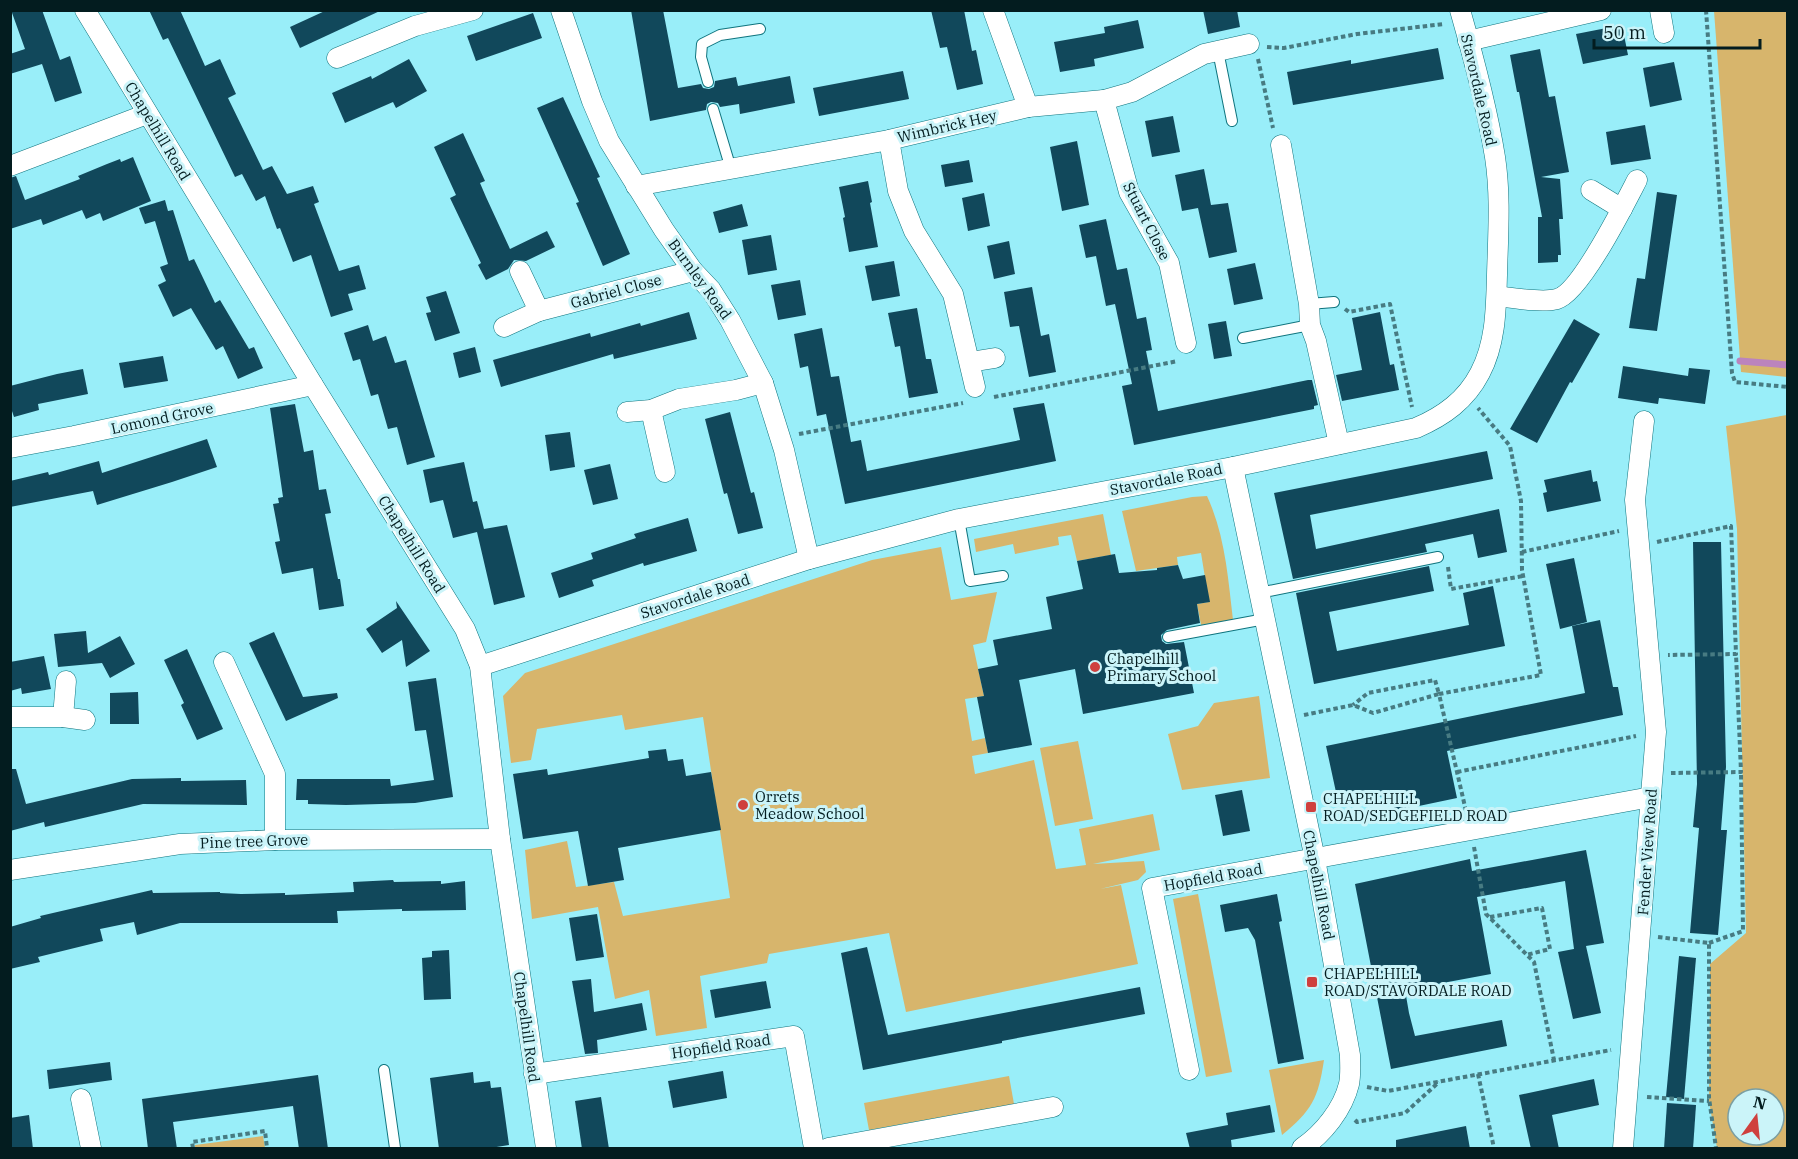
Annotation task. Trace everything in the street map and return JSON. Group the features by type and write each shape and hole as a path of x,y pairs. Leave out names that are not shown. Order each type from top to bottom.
{"street":[{"name":"Chapelhill Road","path":"85,10 313,385 465,629 480,666 500,839 546,1149"},
{"path":"337,57 416,26 473,10"},
{"name":"Burnley Road","path":"561,10 592,101 609,141 636,186 693,270 711,290 730,320 763,383 784,450 809,559"},
{"path":"993,10 1029,108"},
{"path":"1468,41 1601,10"},
{"path":"1660,10 1664,33"},
{"name":"Stavordale Road","path":"480,666 809,559 959,519 1233,467 1416,428 1440,418 1466,394 1480,373 1493,340 1497,296 1499,218 1495,159 1481,84 1462,16"},
{"name":"Wimbrick Hey","path":"636,186 889,140 1029,108 1104,100 1132,92 1204,54 1252,45"},
{"name":"Stuart Close","path":"1104,100 1129,192 1169,263 1186,343"},
{"path":"10,166 147,114"},
{"path":"889,140 898,191 914,231 953,294 975,387"},
{"path":"1281,145 1309,304 1310,325 1316,341 1339,444"},
{"path":"1497,296 1559,299 1577,284 1637,180"},
{"path":"1592,190 1622,209"},
{"name":"Gabriel Close","path":"504,327 540,311 693,270"},
{"path":"520,271 540,311"},
{"path":"970,362 995,358"},
{"path":"627,412 651,410 679,399 736,390 763,383"},
{"name":"Lomond Grove","path":"10,448 313,385"},
{"path":"651,410 665,472"},
{"name":"Fender View Road","path":"1623,1149 1656,732 1635,500 1644,421"},
{"name":"Chapelhill Road","path":"1233,467 1315,859 1350,1055 1349,1084 1338,1111 1302,1149"},
{"path":"224,662 275,774 274,840"},
{"path":"63,717 66,681"},
{"path":"10,717 63,717 85,720"},
{"path":"1315,859 1651,797"},
{"name":"Pine tree Grove","path":"10,870 180,844 274,840 500,839"},
{"name":"Hopfield Road","path":"1189,1070 1152,888 1315,859"},
{"name":"Hopfield Road","path":"534,1074 794,1035 814,1149"},
{"path":"81,1099 91,1149"},
{"path":"828,1149 1053,1107"}],"lane":[{"path":"708,82 701,57 702,45 720,35 759,29"},
{"path":"1218,51 1232,121"},
{"path":"713,109 731,169"},
{"path":"1309,304 1334,302"},
{"path":"1242,338 1310,325"},
{"path":"959,519 970,581 1003,576"},
{"path":"1259,593 1438,557"},
{"path":"1168,637 1264,619"},
{"path":"384,1070 395,1149"}],"path":[{"path":"1706,10 1732,373 1735,382 1788,387"},
{"path":"1281,145 1274,133 1252,45 1284,48 1462,16"},
{"path":"1334,302 1349,312 1390,304 1416,428"},
{"path":"1353,705 1373,713 1439,694 1541,675 1523,576 1521,501 1510,446 1466,394"},
{"path":"1522,552 1664,542 1731,526 1741,772 1743,931 1709,943 1640,935"},
{"path":"1438,557 1446,557 1451,590 1523,576"},
{"path":"1649,655 1736,654"},
{"path":"1286,719 1353,705 1368,693 1435,680 1471,830 1486,914 1534,962 1554,1060"},
{"path":"1457,772 1656,732"},
{"path":"1653,773 1741,772"},
{"path":"1489,917 1542,908 1550,949 1526,955"},
{"path":"1709,943 1709,1101 1716,1149"},
{"path":"1349,1084 1388,1091 1632,1046"},
{"path":"1478,1074 1494,1149"},
{"path":"1338,1111 1357,1122 1405,1113 1439,1082"},
{"path":"1628,1096 1709,1101"},
{"path":"193,1149 192,1142 265,1131 267,1149"}],"shaded area":[{"path":"1714,11 1787,11 1787,377 1741,372"},
{"path":"1787,415 1787,1148 1717,1148 1709,1101 1710,964 1746,933 1737,529 1726,426"},
{"path":"1207,496 1222,541 1233,620 1201,625 1197,604 1209,602 1201,553 1177,557 1178,565 1136,571 1122,511"},
{"path":"1103,514 1111,555 1077,561 1071,535 1058,537 1059,545 1015,554 1013,544 976,552 974,539"},
{"name":"Orrets Meadow School","path":"941,547 951,600 997,592 986,642 973,645 984,696 965,699 972,741 985,738 988,753 972,756 975,774 1034,760 1056,869 1086,865 1079,829 1153,814 1160,850 1093,864 1144,861 1146,872 1138,880 1100,889 1121,885 1138,964 906,1012 889,933 769,954 767,963 700,976 707,1028 656,1036 649,990 615,999 598,907 532,919 525,850 567,841 576,887 614,882 623,916 730,898 703,717 625,730 622,715 537,729 531,760 511,763 503,696 525,673 872,560"},
{"path":"1259,696 1270,778 1182,790 1168,734 1198,726 1214,703"},
{"path":"1078,741 1093,819 1055,826 1040,748"},
{"path":"1198,894 1232,1072 1206,1077 1173,899"},
{"path":"1324,1060 1319,1085 1312,1103 1307,1111 1282,1135 1269,1070"},
{"path":"1009,1076 1014,1104 869,1130 864,1103"},
{"path":"263,1136 265,1148 195,1148 195,1145"}],"building":[{"path":"11,10 42,10 60,60 70,56 82,93 55,102 42,64 10,74 10,54 25,49"},
{"path":"149,10 180,10 205,66 220,59 236,94 228,98 263,170 272,166 287,194 313,186 319,202 314,204 339,271 359,265 366,289 348,294 353,310 331,317 311,255 293,262 280,228 277,229 265,196 256,201 242,174 235,177 168,38 163,40"},
{"path":"327,10 382,10 300,48 290,27"},
{"path":"631,10 663,10 678,88 701,84 703,88 709,89 714,87 715,81 736,77 738,86 790,76 795,103 740,114 739,104 720,107 718,103 711,102 707,104 706,110 650,121"},
{"path":"931,10 964,10 972,51 976,50 983,84 957,90 947,47 940,48"},
{"path":"1203,10 1237,10 1240,27 1208,34"},
{"path":"533,13 542,38 476,61 467,36"},
{"path":"1138,20 1144,48 1094,59 1095,66 1060,72 1054,42 1105,33 1104,27"},
{"path":"1622,25 1628,55 1583,64 1576,34"},
{"path":"1438,48 1444,79 1293,105 1287,72 1351,60 1351,64"},
{"path":"1540,49 1549,97 1555,96 1569,172 1541,177 1560,179 1563,219 1559,219 1561,255 1558,255 1558,262 1538,263 1538,217 1542,217 1510,55"},
{"path":"409,59 427,91 396,108 393,102 345,123 332,93 371,76 372,79"},
{"path":"1674,62 1682,100 1650,107 1643,68"},
{"path":"903,71 909,99 819,116 813,88"},
{"path":"563,97 600,177 597,178 630,254 603,266 576,203 579,202 537,108"},
{"path":"1173,116 1180,152 1152,157 1145,121"},
{"path":"1645,125 1651,159 1611,165 1606,132"},
{"path":"463,133 485,181 480,183 510,249 547,231 555,247 526,261 514,260 508,269 486,280 478,265 481,263 450,198 456,195 434,147"},
{"path":"1077,141 1089,205 1062,211 1050,147"},
{"path":"133,157 151,201 103,221 100,213 86,219 82,210 43,225 41,219 10,229 10,178 16,176 25,200 80,179 78,176 107,164"},
{"path":"969,160 973,182 945,187 941,165"},
{"path":"1204,169 1211,205 1228,203 1237,252 1209,258 1198,208 1182,211 1175,175"},
{"path":"868,181 878,247 849,252 839,187"},
{"path":"1657,192 1677,195 1657,331 1629,328 1637,278 1645,279"},
{"path":"984,193 990,226 968,231 962,198"},
{"path":"165,200 168,211 173,210 189,261 194,259 215,303 220,300 249,349 254,347 263,368 238,379 223,346 216,350 191,308 173,317 158,285 166,281 160,267 168,264 155,221 145,224 139,208"},
{"path":"742,204 748,226 719,233 713,212"},
{"path":"1106,219 1117,270 1127,268 1137,319 1146,317 1152,350 1146,351 1158,411 1308,380 1312,380 1318,405 1314,406 1314,409 1134,445 1122,386 1132,384 1115,304 1106,306 1096,256 1086,258 1079,225"},
{"path":"771,235 777,270 748,275 742,240"},
{"path":"1009,241 1015,274 994,279 987,246"},
{"path":"894,261 900,296 872,301 865,266"},
{"path":"1255,263 1263,299 1234,305 1227,269"},
{"path":"800,280 806,315 778,320 771,285"},
{"path":"1032,287 1041,336 1049,334 1056,372 1029,377 1019,326 1010,327 1004,292"},
{"path":"446,291 460,333 435,341 426,313 431,312 426,297"},
{"path":"917,308 926,359 931,359 938,393 909,398 900,346 895,347 888,313"},
{"path":"689,312 697,339 614,359 613,354 501,387 493,360 590,333 591,337"},
{"path":"1380,312 1390,365 1394,364 1399,390 1342,401 1336,375 1362,370 1352,318"},
{"path":"1574,319 1600,334 1572,383 1570,382 1537,443 1510,429"},
{"path":"1226,321 1232,356 1214,359 1208,324"},
{"path":"368,325 373,341 386,336 395,363 406,360 435,457 407,465 397,427 388,429 378,394 371,396 360,359 353,361 344,333"},
{"path":"822,328 831,377 839,376 851,442 861,440 867,471 1020,440 1013,408 1044,403 1056,461 845,504 826,414 817,416 808,366 800,368 794,334"},
{"path":"475,347 481,372 459,378 453,353"},
{"path":"163,356 168,381 124,388 119,363"},
{"path":"1623,366 1688,376 1689,368 1710,370 1705,404 1659,398 1658,404 1618,398"},
{"path":"83,369 88,394 38,404 39,410 14,417 10,405 10,386"},
{"path":"295,404 304,452 313,450 319,490 326,489 331,513 325,514 344,606 319,610 313,568 282,574 275,542 280,541 273,504 279,503 278,498 283,497 270,408"},
{"path":"730,412 751,493 754,492 763,528 738,534 727,493 724,494 705,419"},
{"path":"570,432 575,467 550,471 545,435"},
{"path":"207,439 217,467 97,505 93,491 10,507 10,481 48,472 49,475 99,461 102,473"},
{"path":"1487,451 1493,479 1310,515 1316,549 1499,509 1507,552 1478,558 1473,534 1425,544 1427,552 1293,579 1274,493"},
{"path":"464,462 473,502 477,501 484,529 507,525 525,597 494,605 477,532 453,538 443,500 430,503 423,470"},
{"path":"610,464 618,499 593,505 584,470"},
{"path":"1591,470 1593,482 1597,481 1601,501 1547,512 1543,493 1547,492 1544,480"},
{"path":"688,518 697,551 644,566 643,563 592,580 594,586 559,598 551,573 593,559 591,553 636,538 634,534"},
{"path":"1693,542 1721,542 1726,767 1721,830 1727,830 1718,935 1690,933 1699,828 1693,827 1697,784"},
{"path":"1115,554 1119,573 1157,570 1157,568 1178,565 1183,579 1205,575 1210,602 1197,604 1200,623 1167,630 1161,635 1162,641 1166,644 1184,642 1194,693 1083,714 1075,669 1019,680 1032,745 988,753 977,697 984,696 978,669 998,665 993,640 1052,629 1046,597 1083,589 1077,561"},
{"path":"1574,558 1587,622 1560,629 1546,564"},
{"path":"1429,566 1434,591 1329,612 1337,651 1469,625 1463,593 1493,586 1505,646 1314,684 1296,593"},
{"path":"396,601 430,651 406,667 402,640 382,653 366,629 397,608"},
{"path":"1600,620 1613,687 1618,687 1623,715 1447,751 1457,798 1395,811 1391,794 1339,806 1326,746 1585,693 1572,626"},
{"path":"86,631 88,653 120,636 135,664 110,678 102,663 58,667 54,634"},
{"path":"274,632 303,697 337,693 338,698 286,721 249,643"},
{"path":"187,649 223,729 197,740 181,705 184,703 164,660"},
{"path":"44,656 51,689 22,694 21,688 10,691 10,662"},
{"path":"436,678 453,797 415,803 346,805 308,804 308,800 296,800 297,779 390,779 391,786 434,780 426,730 415,731 408,682"},
{"path":"138,692 139,724 110,724 110,693"},
{"path":"666,749 668,761 683,759 686,776 711,772 721,830 618,848 624,880 588,886 578,831 523,839 513,774 547,769 548,775 649,758 648,751"},
{"path":"10,769 16,769 26,804 132,779 181,778 181,781 246,780 247,805 143,804 45,827 44,822 10,831"},
{"path":"1242,790 1250,831 1223,836 1215,795"},
{"path":"1586,850 1604,943 1586,946 1601,1013 1573,1019 1558,952 1574,949 1565,881 1477,897 1491,974 1405,990 1409,1013 1415,1036 1502,1020 1507,1046 1391,1069 1355,884 1470,859 1472,871"},
{"path":"393,880 394,882 441,881 441,884 465,881 466,910 337,911 338,923 180,923 137,935 134,922 100,929 103,941 38,957 40,962 10,969 10,927 41,918 40,916 152,890 153,893 220,892 285,893 285,895 354,892 353,882"},
{"path":"1277,894 1282,921 1279,922 1304,1059 1278,1064 1255,940 1248,928 1225,932 1220,905"},
{"path":"597,914 604,957 576,961 569,918"},
{"path":"867,947 888,1035 1140,987 1145,1014 863,1070 841,953"},
{"path":"449,950 451,999 424,1000 422,958 432,957 432,951"},
{"path":"1679,956 1696,958 1684,1099 1666,1097"},
{"path":"591,979 594,1012 642,1003 647,1030 597,1040 598,1053 585,1054 572,981"},
{"path":"766,981 771,1008 715,1018 710,990"},
{"path":"110,1062 112,1080 49,1089 47,1070"},
{"path":"723,1071 727,1098 673,1108 668,1081"},
{"path":"473,1072 474,1083 490,1081 491,1088 501,1087 509,1145 484,1149 439,1149 430,1078"},
{"path":"318,1075 328,1149 299,1149 293,1106 173,1122 177,1149 148,1149 142,1099"},
{"path":"1594,1079 1599,1105 1552,1115 1559,1149 1531,1149 1519,1095"},
{"path":"601,1097 609,1149 582,1149 575,1101"},
{"path":"1667,1103 1696,1105 1693,1149 1664,1149"},
{"path":"1270,1105 1275,1132 1231,1140 1232,1149 1190,1149 1186,1133 1228,1125 1226,1113"},
{"path":"29,1115 33,1149 10,1149 10,1118"},
{"path":"1466,1126 1470,1149 1396,1149 1396,1140"}],"waterway":[{"path":"1740,361 1788,365"}],"place":[{"name":"Chapelhill Primary School","path":"1095,667"},
{"name":"Orrets Meadow School","path":"743,805"},
{"name":"CHAPELHILL ROAD/SEDGEFIELD ROAD","path":"1311,807"},
{"name":"CHAPELHILL ROAD/STAVORDALE ROAD","path":"1312,982"}]}
